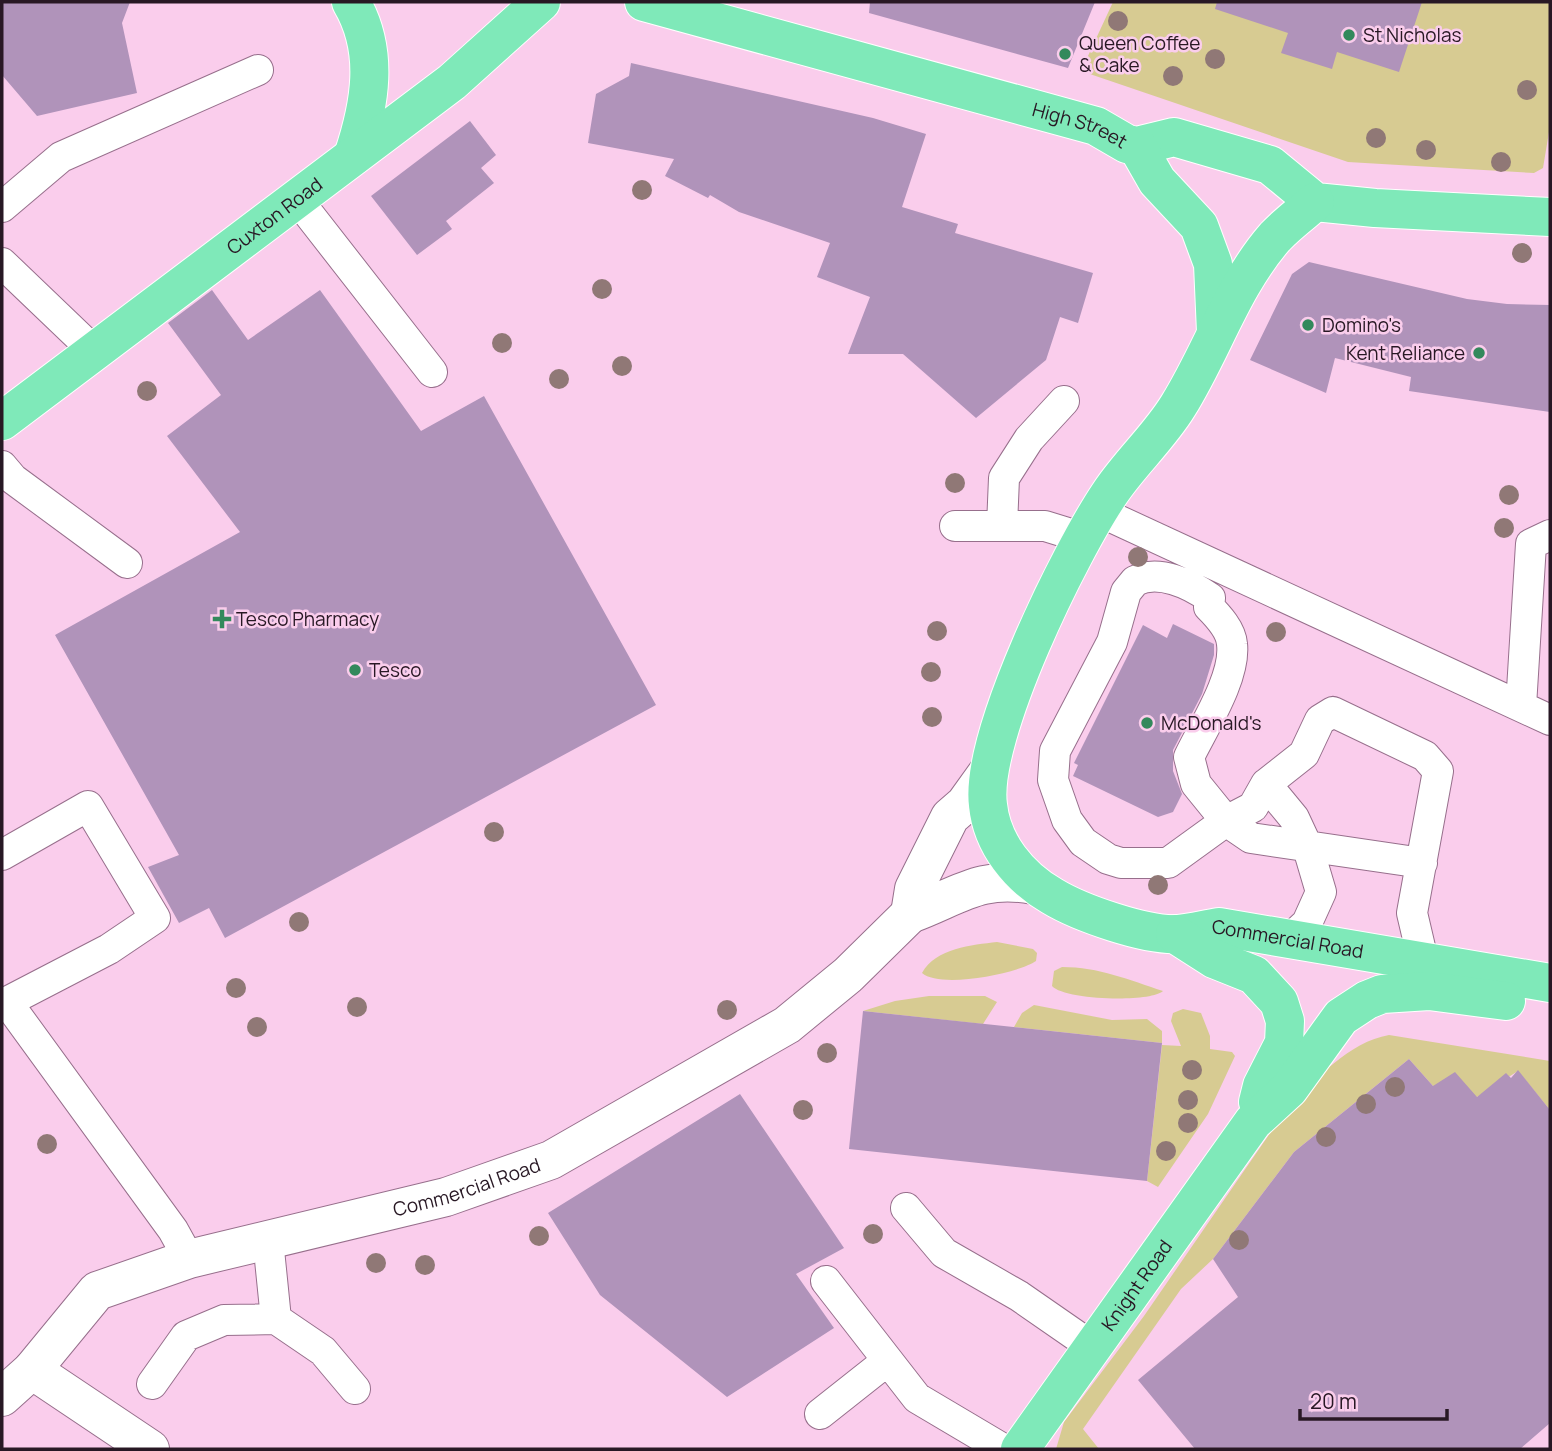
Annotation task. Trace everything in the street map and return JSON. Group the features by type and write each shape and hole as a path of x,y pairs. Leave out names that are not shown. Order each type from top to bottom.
{"main road":[{"path":"351,2 364,35 371,76 364,122 353,156"},
{"name":"Cuxton Road","path":"2,421 452,82 541,2"},
{"name":"High Street","path":"644,2 1032,107 1096,126 1127,145 1137,146 1174,137 1270,165 1315,202"},
{"name":"Commercial Road","path":"1137,146 1157,181 1199,226 1213,264 1217,295 1216,332"},
{"path":"1315,202 1376,208 1550,217"},
{"name":"Commercial Road","path":"1315,202 1275,237 1216,332 1177,408 1125,471 1091,525 1013,692 988,772 987,802 997,835 1009,858 1034,885 1073,907 1114,922 1175,934 1219,927 1550,983"},
{"name":"Knight Road","path":"1175,934 1214,959 1254,975 1282,1009 1285,1021 1284,1043 1262,1086 1253,1122"},
{"name":"Knight Road","path":"1020,1449 1253,1122 1289,1089 1341,1017 1382,994 1439,992 1550,1007"}],"street":[{"name":"Commercial Road","path":"910,914 914,889 950,817 965,804 988,772"},
{"name":"Commercial Road","path":"2,1397 32,1370 97,1291 189,1259 446,1197 551,1160 788,1025 848,975 910,914 989,882 1005,880 1034,885"},
{"path":"32,1370 150,1449"}],"lane":[{"path":"2,207 61,157 258,70"},
{"path":"297,199 432,372"},
{"path":"2,263 94,351"},
{"path":"1002,526 1004,478 1028,440 1064,401"},
{"path":"2,466 13,479 127,563"},
{"path":"955,526 1091,525 1550,720"},
{"path":"1521,706 1531,544 1550,535"},
{"path":"1422,863 1251,838 1226,821 1196,784 1189,757 1231,668 1232,641 1220,618 1209,607 1210,598 1203,593 1161,577 1139,579 1126,592 1112,642 1055,751 1053,780 1058,799 1067,820 1083,842 1097,853 1121,863 1168,863 1226,821 1254,807 1266,784 1304,754 1318,723 1328,712 1419,753 1435,764 1439,779 1412,917 1423,960"},
{"path":"1266,784 1294,818 1308,848 1321,892 1307,923 1290,938"},
{"path":"2,855 88,806 155,918 109,949 5,1004 173,1230 189,1259"},
{"path":"906,1208 944,1253 1018,1296 1094,1348"},
{"path":"268,1240 276,1319"},
{"path":"826,1281 917,1398 1003,1449"},
{"path":"152,1384 186,1336 224,1320 276,1319 323,1351 355,1389"},
{"path":"820,1414 887,1361"}],"shaded area":[{"path":"1113,2 1550,2 1550,126 1543,168 1534,173 1348,162 1081,71"},
{"path":"997,942 1033,949 1037,953 1036,961 1013,971 961,980 931,978 922,973 936,958 945,953"},
{"path":"1062,967 1101,972 1163,991 1142,997 1107,998 1060,991 1052,986 1054,971"},
{"path":"929,996 985,996 997,1002 983,1024 863,1011 895,1001"},
{"path":"1034,1005 1112,1020 1147,1019 1162,1031 1162,1043 1014,1027 1022,1013"},
{"path":"1183,1009 1201,1013 1210,1036 1210,1049 1232,1052 1235,1056 1208,1114 1158,1187 1147,1181 1162,1045 1181,1046 1171,1021 1173,1013"},
{"path":"1389,1035 1550,1061 1550,1110 1518,1071 1477,1097 1433,1086 1409,1059 1294,1152 1213,1259 1181,1289 1083,1429 1099,1449 1056,1449 1064,1422 1144,1316 1288,1107 1347,1053 1374,1039"}],"building":[{"path":"2,2 130,2 122,23 137,93 37,116 2,75"},
{"path":"870,2 1095,2 1068,68 869,13"},
{"name":"St Nicholas","path":"1217,2 1422,2 1399,72 1337,52 1332,69 1281,53 1288,33 1215,9"},
{"path":"631,63 873,118 926,134 902,207 958,224 955,233 1093,273 1078,323 1060,317 1046,360 976,418 903,354 848,354 870,297 817,277 830,243 739,212 710,195 708,198 665,176 674,159 588,143 596,94 629,76"},
{"path":"470,121 496,155 481,168 494,183 446,221 452,229 417,255 371,196"},
{"path":"1309,262 1467,299 1507,304 1550,305 1550,412 1409,391 1411,377 1335,358 1326,393 1250,360 1292,274"},
{"name":"Tesco","path":"212,290 248,340 320,290 421,431 484,396 656,705 225,938 209,908 179,923 148,867 179,855 55,635 240,532 167,436 221,395 168,323"},
{"name":"McDonald's","path":"1173,624 1214,644 1214,655 1202,694 1173,750 1173,771 1182,794 1173,812 1158,817 1073,776 1078,765 1074,763 1143,625 1167,638"},
{"path":"863,1011 1162,1043 1147,1181 849,1149"},
{"path":"1409,1059 1433,1086 1455,1072 1477,1097 1506,1073 1511,1078 1518,1070 1550,1110 1550,1423 1520,1449 1195,1449 1138,1380 1238,1297 1213,1259 1294,1152"},
{"path":"740,1094 844,1248 796,1274 834,1328 727,1397 600,1295 548,1213"}],"place":[{"name":"St Nicholas","path":"1349,35"},
{"name":"Queen Coffee & Cake","path":"1065,54"},
{"name":"Domino's","path":"1308,325"},
{"name":"Kent Reliance","path":"1479,353"},
{"name":"Tesco Pharmacy","path":"222,619"},
{"name":"Tesco","path":"355,670"},
{"name":"McDonald's","path":"1147,723"}]}
